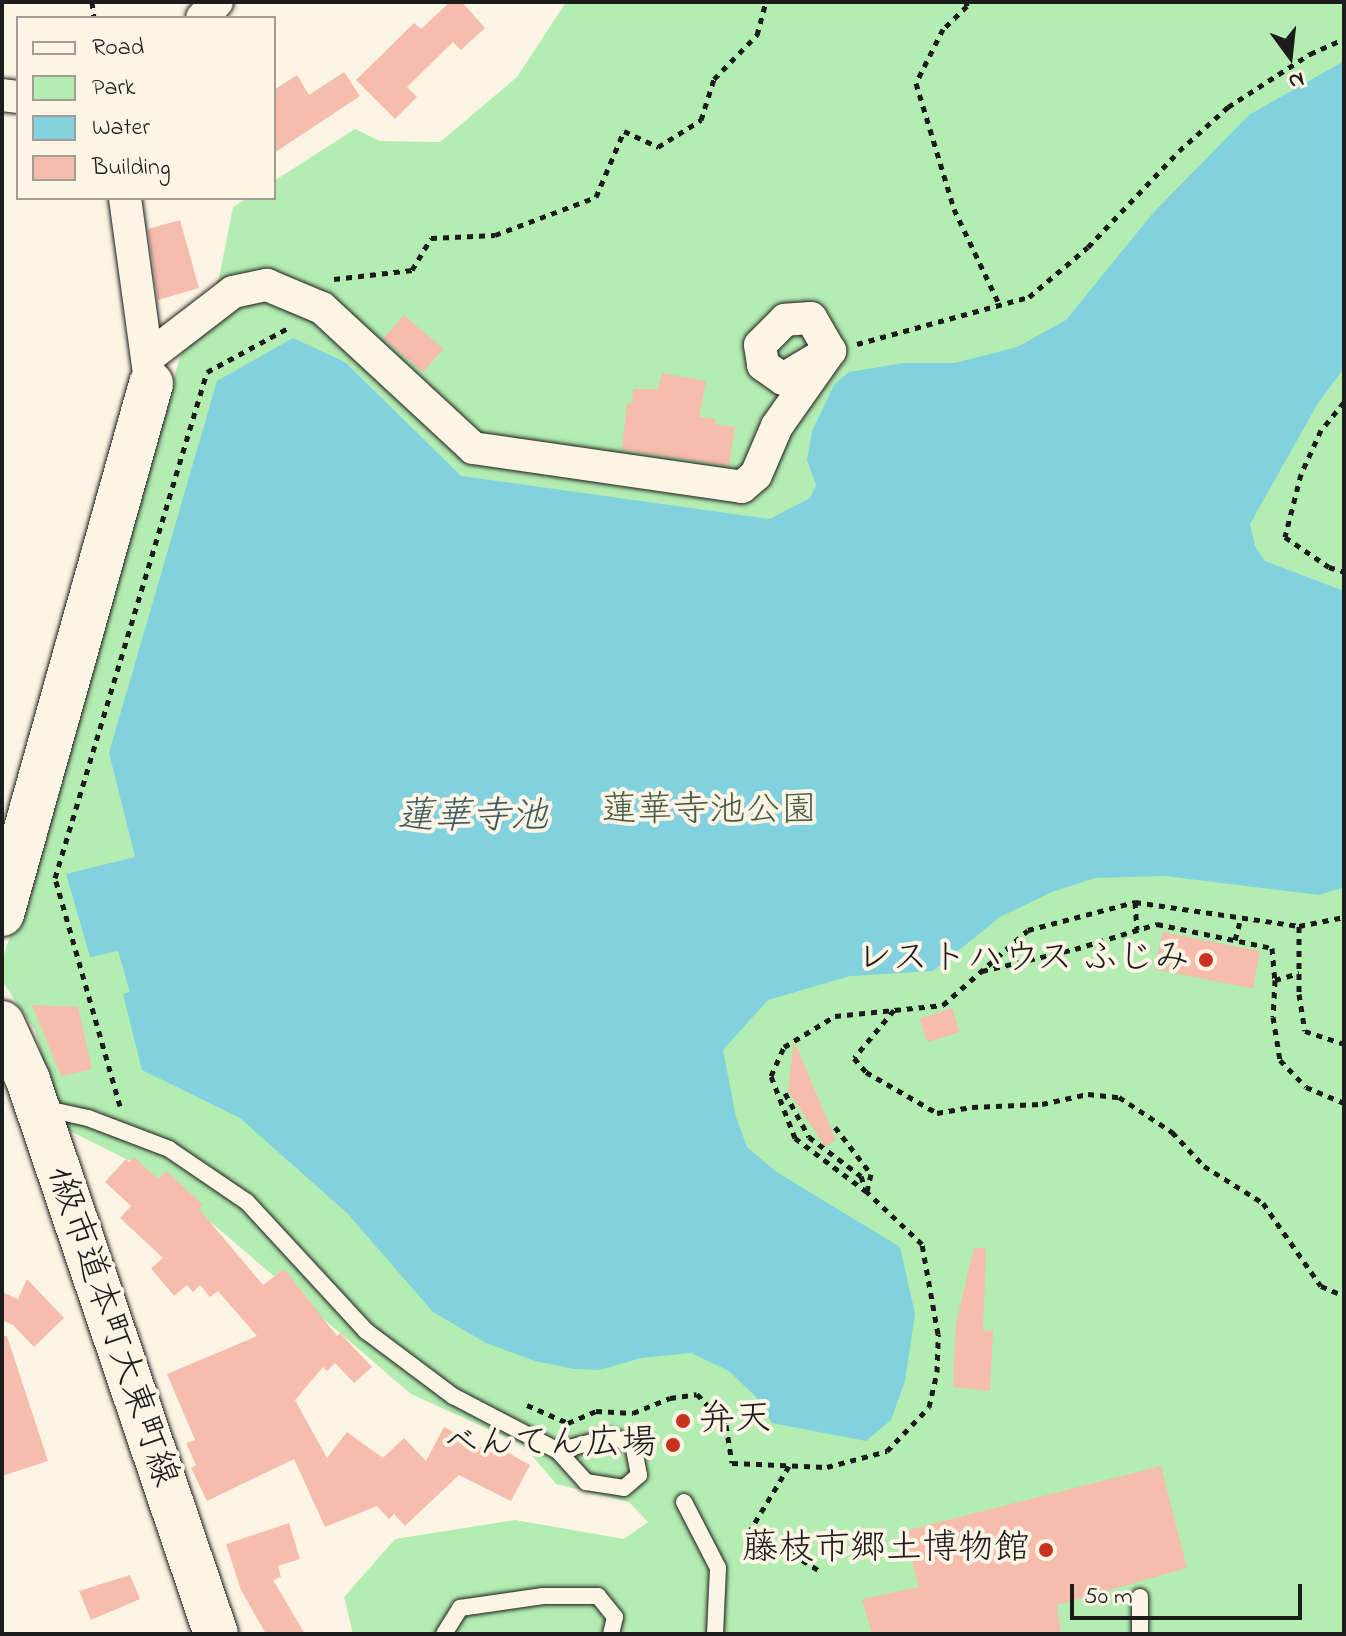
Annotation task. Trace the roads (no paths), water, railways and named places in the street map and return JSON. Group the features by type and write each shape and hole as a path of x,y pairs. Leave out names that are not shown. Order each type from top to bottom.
{"street":[{"path":"2,914 149,371 125,200"},
{"path":"149,371 233,292 267,285 298,312 322,308 473,448 742,487 756,475 777,426 830,351"},
{"name":"1級市道本町大東町線","path":"2,1023 36,1107 216,1634"}],"lane":[{"path":"36,1107 88,1118 169,1149 247,1202 366,1331 453,1396 558,1451 586,1482 624,1488 639,1475 633,1444 611,1437 558,1451"},
{"path":"684,1502 718,1568 715,1634"},
{"path":"444,1634 460,1608 543,1596 598,1596 615,1617 611,1634"},
{"path":"1140,1597 1140,1634"}],"water":[{"name":"蓮華寺池","path":"1344,61 1344,368 1318,403 1250,524 1255,546 1265,561 1344,591 1344,887 1319,895 1165,876 1095,878 1052,892 1000,917 933,971 850,976 768,1000 723,1050 736,1117 747,1147 775,1171 900,1247 915,1314 905,1381 891,1420 866,1441 772,1423 755,1396 729,1371 691,1353 641,1358 600,1370 574,1369 535,1361 486,1343 433,1312 347,1213 240,1118 142,1070 123,994 130,992 118,951 90,957 66,874 135,857 109,753 217,381 293,338 345,362 461,476 770,519 810,498 816,485 807,460 812,431 834,385 849,372 904,363 955,363 1017,347 1066,320 1153,213 1249,115"}],"place":[{"name":"レストハウス ふじみ","path":"1206,960"},
{"name":"弁天","path":"683,1421"},
{"name":"べんてん広場","path":"673,1445"},
{"name":"藤枝市郷土博物館","path":"1046,1550"}],"park label":[{"name":"蓮華寺池公園","path":"709,812"}]}
